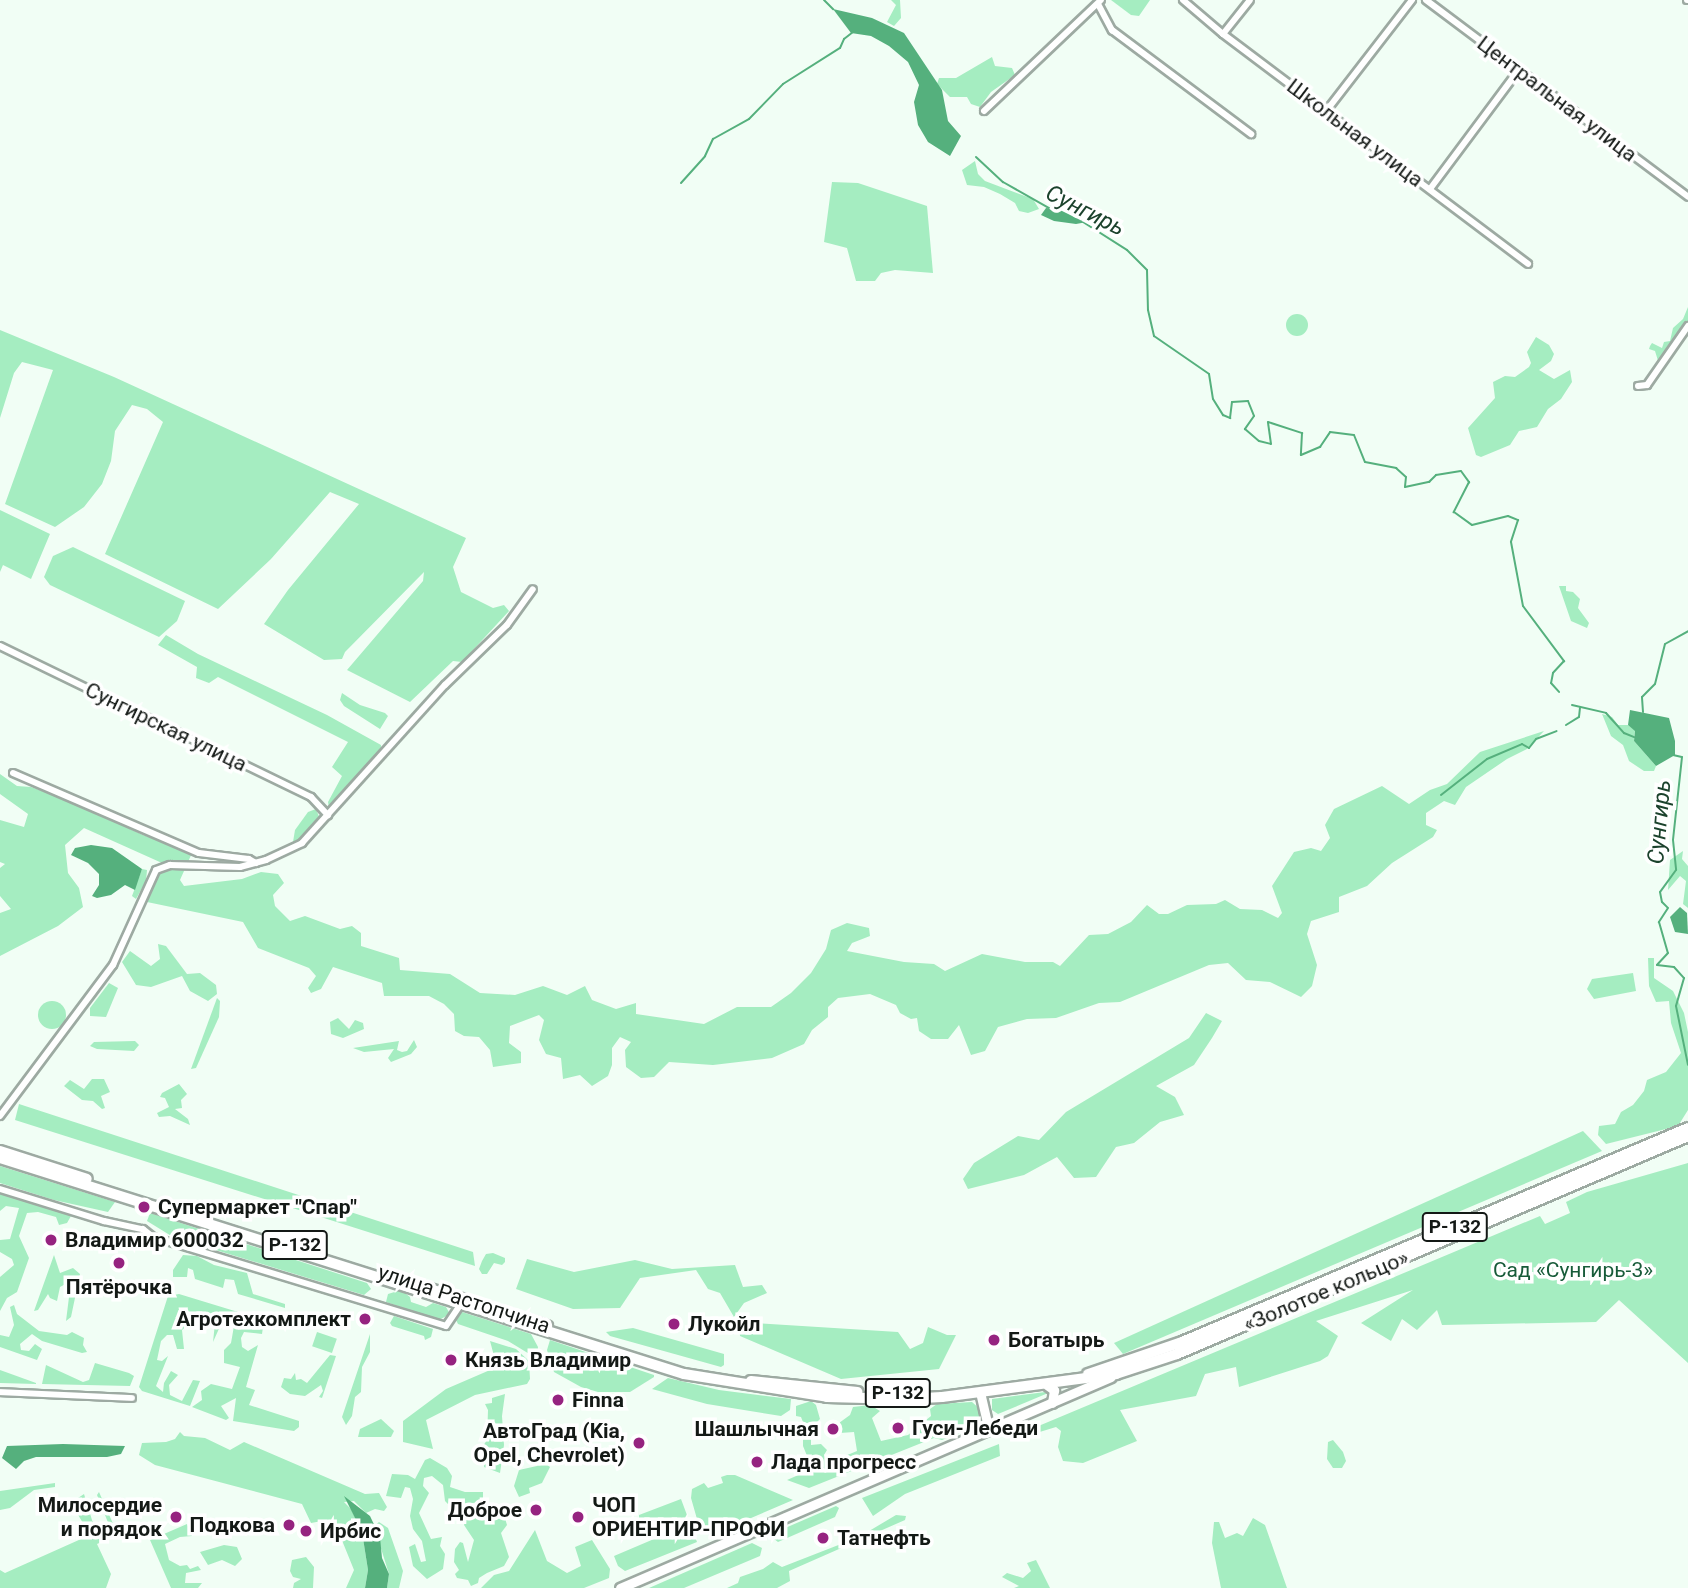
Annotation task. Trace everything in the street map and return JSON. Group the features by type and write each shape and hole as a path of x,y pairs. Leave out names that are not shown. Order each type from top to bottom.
{"highway":[{"name":"«Золотое кольцо»","path":"1222,1326 1688,1128"},
{"name":"«Золотое кольцо»","path":"1116,1374 1189,1349 1688,1136"},
{"name":"улица Растопчина","path":"0,1151 686,1368 740,1379 835,1391 980,1392"},
{"name":"улица Растопчина","path":"0,1158 642,1363 745,1386 827,1397 942,1398 1116,1374"},
{"name":"улица Растопчина","path":"1047,1385 1140,1358 1222,1326"}],"main road":[{"path":"620,1588 1116,1374"},
{"path":"1047,1385 1054,1390 1052,1403"},
{"path":"980,1392 989,1430"}],"street":[{"path":"1090,0 1100,2"},
{"name":"Школьная улица","path":"1183,0 1223,34 1528,264"},
{"path":"1223,34 1250,0"},
{"path":"1327,110 1412,0"},
{"name":"Центральная улица","path":"1426,0 1688,197"},
{"path":"984,111 1100,2"},
{"path":"1100,2 1112,30 1251,135"},
{"path":"1430,189 1518,71"},
{"path":"1638,386 1647,385 1688,326"},
{"path":"0,1116 113,965 156,870 170,865 240,867 302,843 445,685 507,625 533,589"},
{"name":"Сунгирская улица","path":"0,646 311,797 328,815"},
{"path":"13,773 198,853 249,859 256,863"},
{"name":"улица Растопчина","path":"0,1189 104,1221 143,1229 153,1237 446,1326 460,1305"},
{"path":"0,1392 132,1398"}],"green space":[{"path":"891,0 900,0 901,18 894,26 887,22 896,5"},
{"path":"1111,0 1150,0 1139,16 1131,15"},
{"path":"992,57 995,66 1012,68 1015,75 991,92 980,107 971,104 967,97 950,97 937,84 939,78 956,78"},
{"path":"975,161 978,174 985,181 1033,199 1039,209 1028,213 1019,211 1015,203 1000,194 984,187 967,185 962,170"},
{"path":"832,182 858,183 927,206 933,273 895,270 881,273 875,281 856,281 847,248 824,242"},
{"path":"1688,307 1688,321 1659,364 1655,351 1649,349 1650,346 1652,343 1662,348 1664,342 1670,341 1673,328 1683,319"},
{"path":"1297,314 1305,317 1308,325 1305,333 1297,336 1289,333 1286,325 1289,317"},
{"path":"0,330 114,377 466,538 453,567 461,592 493,608 504,605 509,611 462,662 453,661 410,702 347,670 423,581 424,572 345,652 342,659 324,660 264,624 288,590 359,504 330,492 271,559 218,609 105,554 163,422 147,409 132,405 115,431 111,461 102,484 84,507 55,527 5,504 53,370 22,362 14,373 0,418"},
{"path":"1536,337 1549,345 1554,354 1551,361 1539,370 1554,379 1570,370 1572,382 1561,399 1548,409 1537,427 1519,431 1510,445 1481,457 1476,455 1468,428 1495,398 1493,382 1505,376 1515,377 1529,367 1531,363 1527,352"},
{"path":"0,510 50,534 31,579 3,565 0,572"},
{"path":"73,547 185,601 177,621 159,637 50,585 44,577 53,556"},
{"path":"1559,586 1566,586 1566,591 1573,592 1580,599 1578,608 1589,623 1587,628 1571,621"},
{"path":"166,635 198,654 327,715 381,745 381,751 329,808 328,802 342,776 332,767 348,742 218,677 209,683 196,678 197,667 158,645"},
{"path":"342,693 360,705 385,713 388,716 380,729 344,706 340,700"},
{"path":"1602,714 1612,717 1618,725 1628,725 1635,730 1634,741 1656,766 1654,771 1644,771 1629,761 1623,745 1611,736"},
{"path":"1544,731 1527,749 1466,787 1455,805 1444,801 1426,813 1426,825 1437,830 1433,837 1392,863 1367,886 1339,897 1339,912 1311,921 1307,934 1317,965 1312,986 1301,997 1270,982 1246,980 1228,963 1209,965 1120,1002 1099,1003 1056,1018 1027,1019 998,1027 985,1051 971,1055 959,1025 948,1039 931,1039 919,1031 917,1018 911,1019 900,1013 896,1005 870,994 838,998 828,1007 828,1017 812,1030 804,1044 772,1058 713,1065 669,1062 654,1077 641,1078 626,1067 625,1050 631,1042 620,1037 612,1048 612,1065 608,1076 592,1086 580,1075 563,1079 561,1058 546,1054 539,1040 544,1020 539,1015 510,1026 509,1043 521,1052 521,1063 493,1067 490,1050 479,1037 464,1036 455,1031 454,1014 444,1004 429,996 384,996 382,983 333,967 321,989 311,993 308,988 316,976 309,968 258,948 243,922 147,902 162,863 84,828 65,845 68,873 79,888 83,907 58,926 0,956 0,913 11,909 0,896 0,868 5,864 0,862 0,820 24,827 28,814 0,794 0,774 17,786 31,787 67,800 143,835 192,853 180,880 184,886 242,879 261,872 278,874 284,883 273,895 275,906 290,921 305,916 340,929 352,926 361,933 361,946 399,958 400,970 450,974 480,993 515,995 543,986 567,995 585,986 592,1000 616,1009 636,1003 636,1014 704,1024 737,1007 771,1007 791,993 811,973 826,949 831,930 847,923 869,928 870,936 852,943 847,951 904,962 934,964 945,971 982,954 1025,962 1053,962 1060,966 1089,935 1108,934 1131,922 1147,905 1159,914 1168,914 1187,905 1216,904 1225,900 1240,909 1262,910 1278,918 1282,913 1272,886 1294,852 1311,848 1321,851 1330,838 1325,825 1334,809 1382,786 1409,804 1430,790 1447,784 1480,752"},
{"path":"316,809 320,819 303,837 293,842 295,830 308,812"},
{"path":"1683,851 1682,859 1688,866 1688,908 1683,904 1686,881 1680,876 1668,890 1670,860"},
{"path":"142,869 147,870 146,881 136,899 132,896"},
{"path":"158,944 166,946 187,974 200,973 216,985 217,994 208,1001 190,991 182,976 151,987 136,985 122,962 130,951 151,966 160,959"},
{"path":"1648,958 1654,958 1654,978 1673,991 1684,1013 1688,1032 1688,1110 1678,1126 1606,1144 1598,1135 1599,1126 1615,1124 1621,1112 1633,1105 1644,1091 1647,1080 1666,1072 1681,1053 1671,1023 1669,1001 1656,1002 1649,986"},
{"path":"1633,973 1636,991 1594,999 1587,989 1592,979"},
{"path":"109,983 118,988 106,1017 90,1016 90,1008"},
{"path":"217,998 220,1001 219,1017 196,1068 191,1069"},
{"path":"52,1001 62,1005 66,1015 62,1025 52,1029 42,1025 38,1015 42,1005"},
{"path":"1206,1013 1222,1021 1194,1065 1156,1086 1175,1097 1184,1115 1160,1122 1134,1143 1116,1147 1096,1177 1074,1178 1057,1157 1024,1175 968,1189 963,1179 974,1163 1018,1136 1039,1140 1066,1112 1189,1038"},
{"path":"338,1018 349,1029 355,1020 363,1023 364,1029 343,1038 331,1034 330,1022"},
{"path":"414,1040 417,1047 411,1054 391,1062 388,1058 394,1049 364,1052 353,1048 399,1041 397,1050 402,1052 407,1051"},
{"path":"135,1041 139,1045 134,1051 97,1049 90,1046 94,1042"},
{"path":"92,1079 104,1079 110,1092 101,1096 105,1108 102,1109 93,1101 82,1100 64,1086 70,1080 84,1089"},
{"path":"179,1084 187,1094 181,1100 182,1108 175,1109 188,1119 190,1125 170,1116 159,1117 157,1113 169,1107 165,1098 160,1097 162,1093"},
{"path":"19,1104 473,1252 475,1266 15,1120"},
{"path":"1583,1131 1602,1151 1123,1354 1114,1343"},
{"name":"Сад «Сунгирь-3»","path":"1688,1163 1688,1363 1619,1300 1596,1322 1442,1325 1437,1310 1417,1330 1402,1319 1391,1341 1361,1323 1413,1290 1316,1321 1338,1336 1328,1356 1320,1361 1239,1387 1236,1367 1205,1374 1196,1396 1120,1410 1137,1441 1083,1463 1063,1461 1058,1447 1061,1431 1056,1427 1020,1438 1017,1435 1540,1216 1545,1224 1570,1213 1566,1202 1587,1192"},
{"path":"0,1166 115,1202 108,1212 54,1200 0,1183"},
{"path":"0,1194 71,1216 67,1223 59,1225 56,1217 38,1212 27,1213 19,1236 29,1258 17,1292 7,1298 0,1311 0,1277 14,1265 12,1259 0,1252 0,1240 10,1239 19,1208 6,1206 0,1211"},
{"path":"150,1213 367,1283 371,1289 364,1295 173,1237 147,1221"},
{"path":"493,1253 505,1258 505,1262 502,1265 494,1263 487,1274 482,1274 479,1269 482,1261 486,1254"},
{"path":"54,1255 60,1273 73,1268 80,1274 71,1317 66,1321 71,1281 60,1287 57,1301 48,1294 38,1310 34,1311"},
{"path":"183,1255 197,1256 214,1265 247,1273 253,1294 285,1304 285,1308 238,1294 234,1280 225,1279 223,1288 195,1279 193,1270 188,1268 187,1277 173,1277 173,1270"},
{"path":"527,1259 574,1272 635,1260 672,1269 735,1265 743,1287 762,1285 767,1293 744,1303 734,1317 720,1293 708,1289 696,1270 640,1278 620,1308 573,1309 516,1289"},
{"path":"401,1290 410,1297 411,1302 426,1307 433,1303 446,1307 450,1314 439,1320 386,1302 388,1294"},
{"path":"179,1294 264,1320 262,1334 244,1332 241,1338 242,1347 248,1351 258,1345 246,1387 255,1390 249,1405 299,1421 299,1427 294,1431 233,1421 236,1398 221,1406 229,1418 226,1420 192,1407 202,1400 201,1391 211,1384 232,1389 240,1367 224,1363 224,1350 231,1343 234,1326 222,1322 213,1342 215,1323 197,1317 182,1330 184,1349 177,1349 173,1335 167,1335 161,1341 157,1360 162,1361 168,1356 156,1386 163,1392 164,1383 171,1371 178,1375 169,1385 170,1395 182,1401 193,1380 200,1381 190,1406 142,1391 139,1387 168,1296"},
{"path":"14,1305 17,1314 39,1331 67,1335 72,1332 84,1338 83,1345 87,1352 82,1353 42,1341 32,1334 20,1344 21,1350 29,1351 35,1344 42,1349 37,1360 0,1347 0,1335 9,1337 14,1325 10,1307"},
{"path":"462,1312 531,1334 538,1347 537,1354 531,1355 508,1341 458,1324 456,1320"},
{"path":"394,1316 433,1329 431,1337 425,1340 424,1336 392,1326 390,1323"},
{"path":"739,1322 898,1332 910,1349 923,1343 928,1327 947,1335 956,1335 939,1369 841,1379 740,1336"},
{"path":"633,1328 724,1354 724,1365 721,1367 610,1336 606,1332"},
{"path":"317,1332 337,1339 332,1353 312,1346"},
{"path":"370,1334 370,1352 362,1367 361,1392 355,1397 352,1416 346,1425 342,1417"},
{"path":"550,1340 654,1377 630,1392 598,1392 581,1387 554,1372 547,1350"},
{"path":"490,1341 516,1349 529,1361 530,1379 527,1384 475,1395 426,1420 433,1449 403,1442 403,1421 446,1389 497,1367"},
{"path":"330,1355 336,1356 322,1398 319,1397 323,1391 321,1385 305,1396 290,1394 281,1387 284,1378 291,1379 295,1373 296,1380 301,1379 307,1383"},
{"path":"95,1363 134,1376 130,1386 42,1384 46,1365 83,1382 89,1380"},
{"path":"0,1370 36,1383 36,1384 0,1383"},
{"path":"668,1378 719,1390 791,1399 790,1410 781,1416 707,1404 652,1389"},
{"path":"1053,1391 998,1414 992,1410 992,1399"},
{"path":"505,1394 502,1416 504,1445 500,1473 484,1467 485,1458 477,1455 487,1440 488,1410 485,1404 492,1403 492,1398"},
{"path":"811,1401 816,1405 820,1419 811,1428 811,1445 821,1444 827,1450 824,1455 828,1463 857,1451 854,1432 840,1433 839,1423 850,1415 853,1407 870,1405 880,1411 872,1418 881,1441 908,1435 931,1416 930,1409 937,1404 972,1402 981,1410 981,1418 972,1428 942,1440 934,1438 809,1488 787,1480 819,1466 812,1468 803,1446 803,1422 801,1417 796,1416 796,1406"},
{"path":"381,1419 394,1431 391,1437 358,1437 360,1429"},
{"path":"180,1432 184,1436 205,1438 230,1450 244,1442 365,1494 379,1493 387,1507 384,1511 375,1509 366,1513 354,1501 344,1502 351,1509 362,1532 368,1570 365,1588 346,1588 354,1570 339,1533 322,1521 311,1523 302,1504 155,1465 139,1455 142,1443 166,1442 175,1439"},
{"path":"1333,1440 1343,1452 1346,1461 1342,1468 1333,1468 1327,1459 1328,1442"},
{"path":"999,1444 1000,1456 905,1494 873,1516 862,1498"},
{"path":"430,1458 447,1468 452,1476 450,1487 465,1492 483,1492 483,1502 461,1504 455,1511 445,1501 443,1485 432,1476 424,1478 423,1486 429,1493 419,1513 431,1539 442,1537 440,1546 445,1554 443,1569 427,1579 413,1566 409,1547 415,1544 421,1562 426,1561 422,1541 413,1529 410,1516 413,1499 410,1488 405,1487 401,1498 386,1496 392,1474 408,1475 415,1479 425,1460"},
{"path":"546,1464 550,1467 542,1483 529,1488 530,1493 519,1497 514,1486 519,1470"},
{"path":"735,1475 793,1500 709,1536 701,1519 697,1519 691,1498 692,1489 704,1483 708,1488 723,1483 721,1477"},
{"path":"55,1483 55,1487 34,1490 10,1508 0,1510 0,1491"},
{"path":"99,1492 118,1535 97,1544 111,1574 106,1588 0,1588 0,1570 5,1573 90,1535 77,1513 75,1500 84,1494 96,1533 111,1530 97,1495"},
{"path":"681,1499 697,1542 625,1571 618,1566 614,1556 654,1539 645,1518 639,1519 639,1515"},
{"path":"495,1506 504,1515 507,1525 501,1533 509,1557 504,1566 487,1573 471,1586 468,1580 457,1578 455,1574 459,1570 454,1562 455,1549 460,1542 463,1543 468,1562 474,1540 464,1525 466,1518 485,1517 488,1507"},
{"path":"836,1506 839,1508 835,1517 778,1542 769,1535"},
{"path":"896,1515 906,1516 905,1520 789,1571 790,1581 777,1588 727,1588 738,1583 740,1577 763,1569 773,1562 782,1567 859,1537"},
{"path":"1253,1518 1265,1525 1287,1588 1221,1588 1212,1543 1214,1522 1219,1522 1225,1538 1237,1533 1243,1536"},
{"path":"379,1522 388,1528 403,1571 399,1588 387,1588 389,1574 374,1526"},
{"path":"187,1524 192,1536 180,1537 165,1544 169,1560 180,1566 187,1565 190,1569 198,1566 201,1570 186,1573 185,1583 202,1583 198,1588 171,1588 150,1540"},
{"path":"535,1530 547,1561 567,1573 581,1566 575,1547 592,1540 610,1569 609,1578 584,1588 481,1588 494,1575 509,1571"},
{"path":"752,1543 762,1548 760,1556 684,1588 649,1588"},
{"path":"224,1545 237,1547 242,1559 235,1566 222,1560 208,1565 200,1552"},
{"path":"306,1557 314,1567 313,1588 293,1588 294,1583 301,1579 293,1577 290,1571 292,1560"},
{"path":"1036,1560 1050,1588 1014,1588 1019,1586 1002,1577 1007,1573 1023,1578 1031,1571 1027,1563"}],"shaded area":[{"path":"833,9 872,18 904,33 942,90 948,121 961,136 950,156 928,142 918,125 914,102 919,85 908,62 889,46 871,36 851,33"},
{"path":"1046,208 1059,209 1087,222 1076,224 1054,221 1041,215"},
{"path":"1630,710 1669,718 1675,741 1675,755 1656,766 1634,741 1635,731 1628,725"},
{"path":"91,845 112,848 142,869 135,890 125,885 111,895 97,898 92,896 99,885 99,874 88,863 71,855 75,848"},
{"path":"1680,907 1687,913 1688,934 1675,932 1670,917"},
{"path":"7,1446 125,1446 121,1454 107,1457 36,1457 24,1461 16,1469 2,1458"},
{"path":"344,1496 370,1516 380,1537 382,1558 389,1574 387,1588 365,1588 368,1570 362,1532"}],"waterway":[{"name":"Сунгирь","path":"824,0 833,9"},
{"path":"681,183 705,156 713,139 749,119 783,84 840,48 844,39 853,32"},
{"name":"Сунгирь","path":"976,157 1003,182 1049,208"},
{"name":"Сунгирь","path":"1083,222 1127,250 1147,270 1148,310 1154,336 1209,374 1213,399 1223,415 1230,418 1232,402 1248,401 1254,416 1245,429 1259,441 1271,444 1268,422 1302,433 1301,455 1320,447 1330,432 1354,435 1365,462 1396,468 1406,477 1405,487 1429,482 1436,475 1461,471 1469,482 1454,512 1472,525 1508,516 1518,520 1511,542 1523,606 1564,661 1553,673 1551,683 1559,692"},
{"path":"1643,712 1642,697 1655,684 1665,644 1688,631"},
{"name":"Сунгирь","path":"1572,705 1606,713 1624,733 1634,737"},
{"path":"1566,725 1579,717 1580,708"},
{"path":"1441,795 1487,759 1522,744 1529,748 1536,739 1557,731"},
{"name":"Сунгирь","path":"1673,755 1682,757 1673,840 1676,870 1660,892 1662,902 1668,908 1659,922 1668,953 1657,965 1674,967 1684,978 1676,1006 1688,1065"}],"place":[{"name":"Супермаркет \"Спар\"","path":"144,1207"},
{"name":"Владимир 600032","path":"51,1240"},
{"name":"Пятёрочка","path":"119,1263"},
{"name":"Агротехкомплект","path":"365,1319"},
{"name":"Лукойл","path":"674,1324"},
{"name":"Богатырь","path":"994,1340"},
{"name":"Князь Владимир","path":"451,1360"},
{"name":"Finna","path":"558,1400"},
{"name":"Гуси-Лебеди","path":"898,1428"},
{"name":"Шашлычная","path":"833,1429"},
{"name":"АвтоГрад (Kia, Opel, Chevrolet)","path":"639,1443"},
{"name":"Лада прогресс","path":"757,1462"},
{"name":"Доброе","path":"536,1510"},
{"name":"Милосердие и порядок","path":"176,1517"},
{"name":"ЧОП ОРИЕНТИР-ПРОФИ","path":"578,1517"},
{"name":"Подкова","path":"289,1525"},
{"name":"Ирбис","path":"306,1531"},
{"name":"Татнефть","path":"823,1538"}]}
